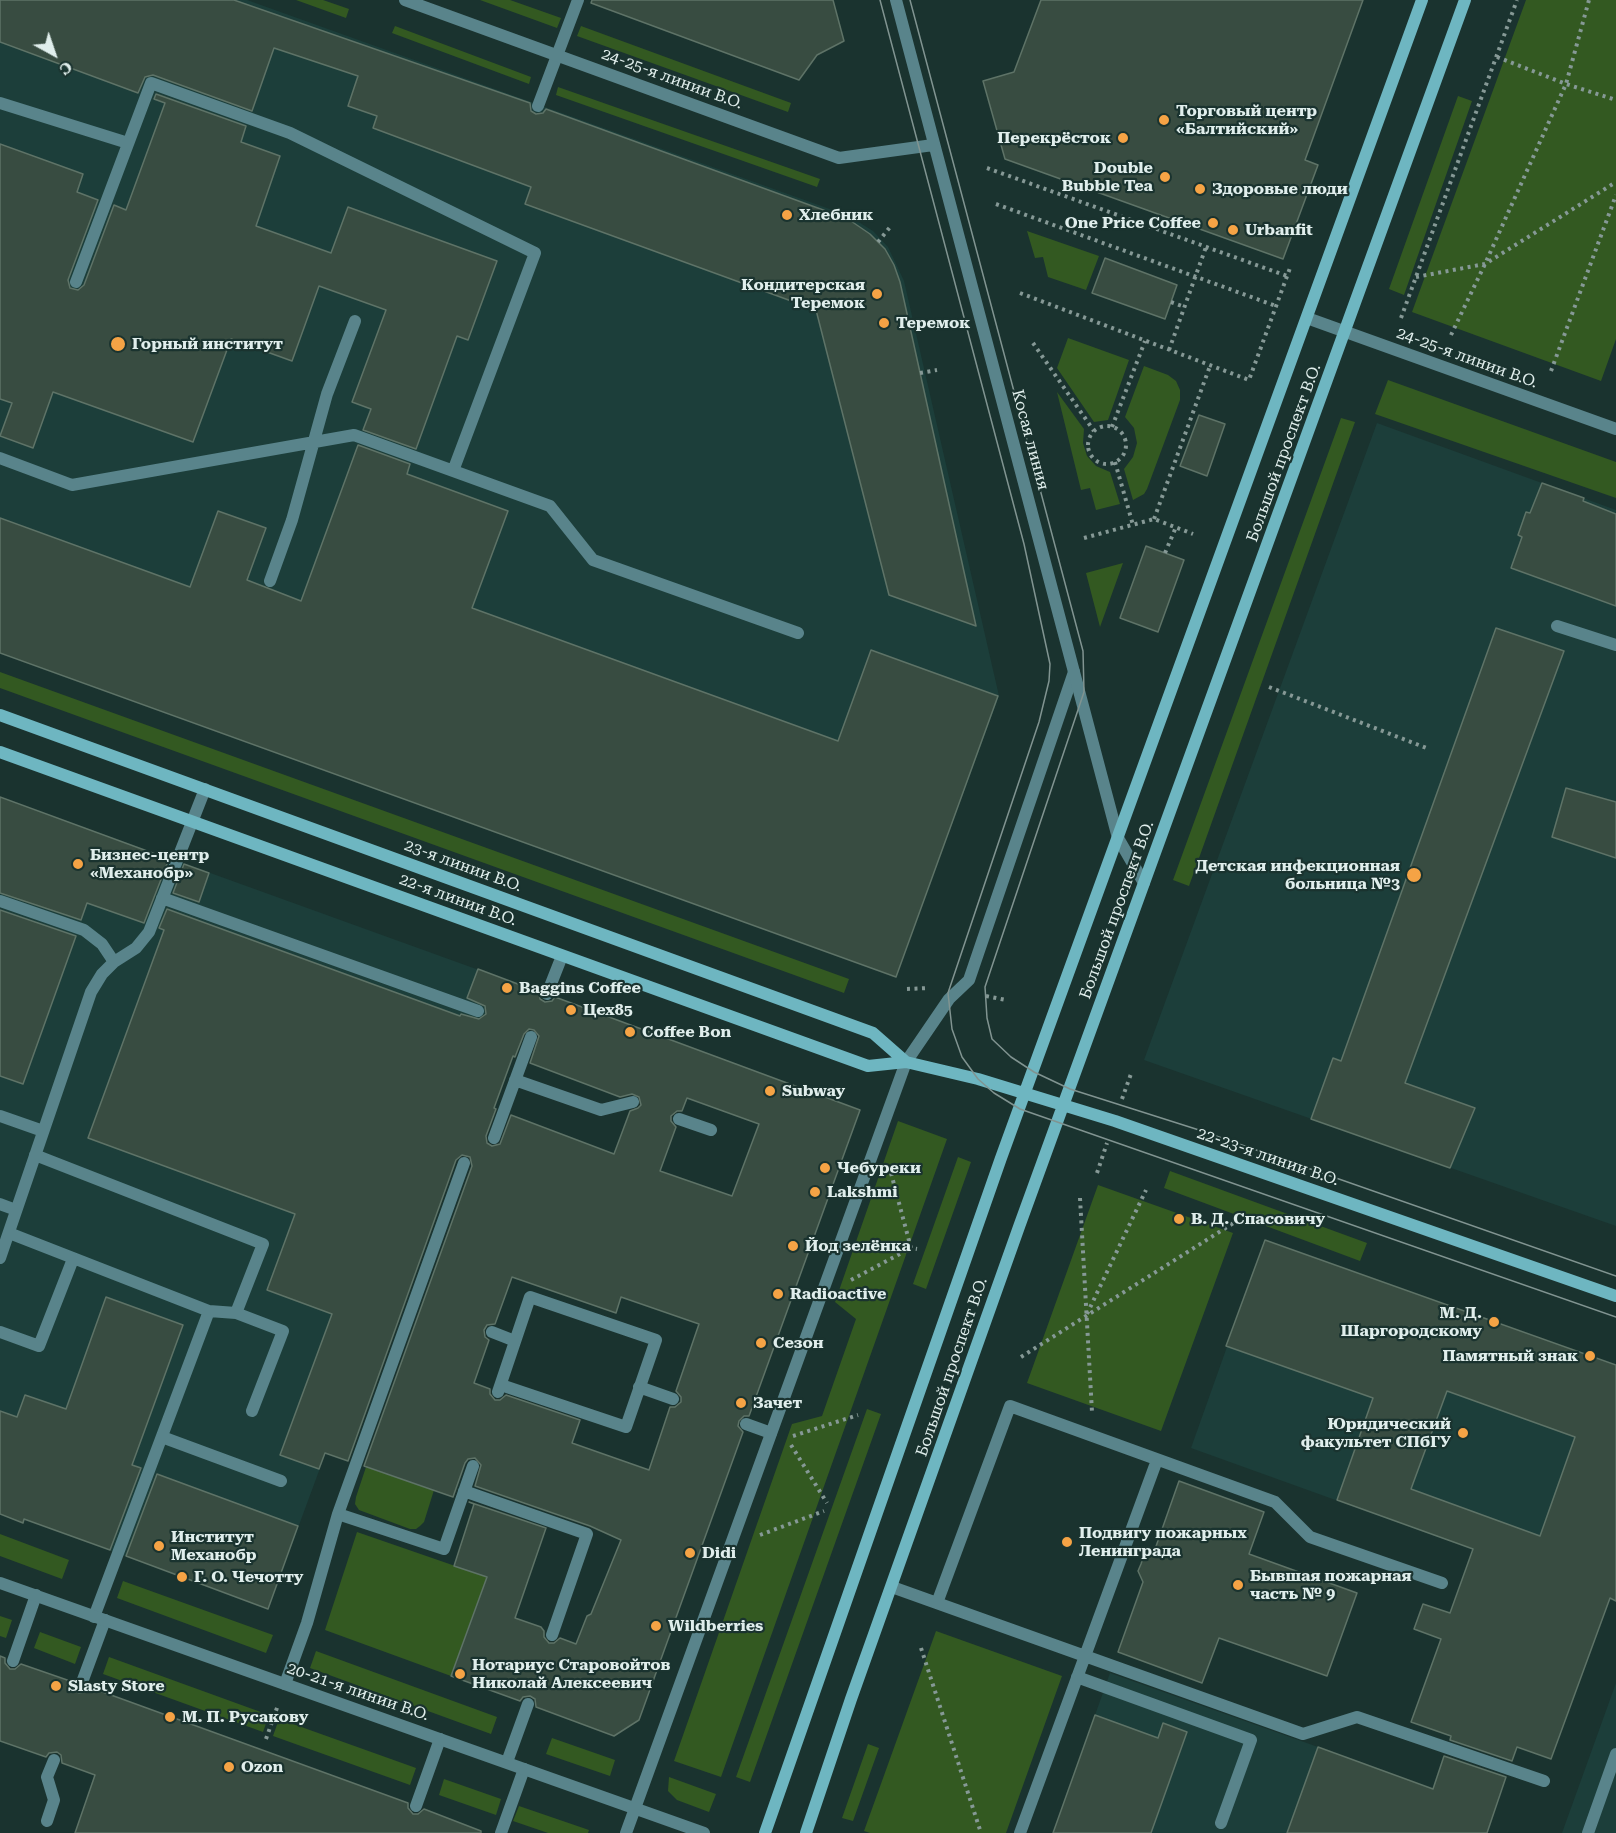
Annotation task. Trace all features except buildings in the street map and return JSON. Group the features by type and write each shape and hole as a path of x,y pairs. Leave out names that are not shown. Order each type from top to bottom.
{"main road":[{"name":"Большой проспект В.О.","path":"765,1833 985,1202 1422,0"},
{"name":"Большой проспект В.О.","path":"806,1833 851,1699 1144,883 1465,0"},
{"name":"23-я линии В.О.","path":"0,715 873,1033 906,1062"},
{"name":"22-я линии В.О.","path":"0,752 868,1066 906,1062"},
{"name":"22-23-я линии В.О.","path":"906,1062 978,1079 1115,1121 1616,1296"}],"street":[{"name":"24-25-я линии В.О.","path":"405,0 839,158 933,146"},
{"path":"538,106 578,0"},
{"name":"Косая линия","path":"896,0 1118,838 1144,883"},
{"path":"76,282 151,83 290,133 535,253 453,471"},
{"path":"0,103 128,142"},
{"name":"24-25-я линии В.О.","path":"1307,318 1616,429"},
{"path":"270,581 292,520 327,394 355,321"},
{"path":"0,458 72,485 354,435 550,506 593,560 798,633"},
{"path":"1557,626 1616,645"},
{"path":"626,1833 906,1062 948,999 969,980 1074,672"},
{"path":"0,1258 91,992 102,974 114,962 136,948 150,932 205,789"},
{"path":"162,898 478,1011"},
{"path":"0,900 84,930 102,944 114,962"},
{"path":"547,994 562,956"},
{"path":"494,1138 531,1037"},
{"path":"515,1080 601,1110 633,1102"},
{"path":"0,1116 43,1131"},
{"path":"679,1119 711,1130"},
{"path":"35,1155 263,1244 236,1313"},
{"path":"285,1684 307,1623 338,1514 418,1306 464,1163"},
{"path":"0,1204 16,1210"},
{"path":"9,1233 209,1311 236,1313 283,1331 252,1411"},
{"path":"0,1332 39,1347 73,1259"},
{"path":"530,1297 656,1340 639,1387 626,1427 499,1388 530,1297"},
{"path":"81,1684 100,1618 162,1437 209,1311"},
{"path":"492,1332 515,1341"},
{"path":"639,1387 673,1399"},
{"path":"937,1603 1010,1406 1275,1502 1310,1537 1442,1583"},
{"path":"746,1424 771,1433"},
{"path":"162,1437 280,1481"},
{"path":"1020,1833 1157,1460"},
{"path":"338,1514 444,1549 472,1466"},
{"path":"464,1491 587,1534 552,1635"},
{"name":"20-21-я линии В.О.","path":"0,1583 704,1833"},
{"path":"892,1587 1303,1734 1357,1717 1544,1781"},
{"path":"13,1661 36,1595"},
{"path":"1077,1677 1251,1740 1221,1823"},
{"path":"507,1762 528,1704"},
{"path":"416,1806 440,1739"},
{"path":"1588,1833 1616,1754"},
{"path":"47,1821 54,1800 47,1777 54,1760"},
{"path":"501,1833 524,1768"}],"path":[{"path":"1401,318 1517,0"},
{"path":"1451,335 1566,84 1589,0"},
{"path":"1497,57 1566,84 1616,100"},
{"path":"987,168 1287,276"},
{"path":"1415,277 1485,264 1616,182"},
{"path":"1551,371 1616,195"},
{"path":"996,204 1276,306"},
{"path":"878,242 891,226"},
{"path":"1169,350 1206,247"},
{"path":"1020,293 1249,380 1290,268"},
{"path":"1171,302 1185,307"},
{"path":"1112,427 1144,341"},
{"path":"1033,343 1094,431"},
{"path":"1154,519 1210,366"},
{"path":"920,373 937,370"},
{"path":"1112,427 1123,434 1126,447 1120,459 1107,464 1093,458 1088,444 1094,431 1112,427"},
{"path":"1115,462 1133,525"},
{"path":"1084,538 1154,519 1193,534"},
{"path":"1165,553 1176,527"},
{"path":"1269,687 1429,749"},
{"path":"890,1167 911,1248"},
{"path":"1086,1316 1146,1190"},
{"path":"1080,1198 1092,1412"},
{"path":"1022,1357 1235,1222"},
{"path":"850,1281 911,1248 917,1250"},
{"path":"827,1503 787,1438 858,1415"},
{"path":"735,1532 752,1537 824,1511"},
{"path":"921,1648 981,1833"},
{"path":"266,1739 285,1684"}],"shaded area":[{"path":"0,0 247,0 849,216 873,231 888,247 904,281 999,696 896,977 0,653"},
{"name":"Детская инфекционная больница №3","path":"1377,423 1616,510 1616,1226 1144,1060"},
{"path":"0,797 501,978 268,1609 25,1519 23,1523 0,1514"},
{"name":"Юридический факультет СПбГУ","path":"1265,1240 1616,1366 1616,1601 1191,1448"},
{"path":"1110,1673 1318,1747 1287,1833 1053,1833"},
{"path":"1616,1683 1616,1833 1562,1833"}],"green space":[{"path":"296,0 323,0 349,9 346,18"},
{"path":"480,0 510,0 561,18 557,28"},
{"path":"1526,0 1616,0 1616,339 1601,381 1412,312"},
{"path":"395,26 531,77 529,84 392,33"},
{"path":"581,26 791,103 788,112 577,36"},
{"path":"558,87 820,179 817,187 556,95"},
{"path":"1458,96 1472,101 1404,295 1389,289"},
{"path":"1027,231 1099,256 1086,290 1048,277 1043,257 1035,258"},
{"path":"1068,338 1129,360 1108,420 1094,422 1057,368"},
{"path":"1144,366 1168,375 1176,381 1180,390 1180,400 1147,489 1144,494 1133,500 1124,469 1133,457 1137,443 1134,428 1125,417"},
{"path":"1388,380 1616,462 1616,498 1375,414"},
{"path":"1057,392 1084,429 1083,443 1087,456 1096,466 1110,472 1120,504 1096,510 1090,488 1081,490"},
{"path":"1341,418 1355,422 1189,886 1173,880"},
{"path":"1123,563 1100,627 1086,573"},
{"path":"0,672 849,979 844,993 0,688"},
{"path":"898,1121 947,1139 721,1777 674,1761 792,1424 822,1416 856,1319 835,1302"},
{"path":"958,1157 971,1162 926,1289 913,1284"},
{"path":"1170,1171 1367,1243 1360,1261 1164,1188"},
{"path":"1098,1185 1233,1233 1161,1431 1027,1383"},
{"path":"867,1409 881,1414 750,1782 736,1777"},
{"path":"366,1467 434,1490 424,1522 420,1526 410,1529 359,1510 355,1504 356,1497"},
{"path":"357,1532 487,1577 451,1676 325,1630"},
{"path":"0,1534 69,1560 62,1579 0,1556"},
{"path":"123,1581 273,1635 266,1653 117,1598"},
{"path":"0,1616 12,1620 6,1638 0,1636"},
{"path":"936,1631 1062,1676 1006,1833 870,1833 864,1831"},
{"path":"40,1632 81,1647 75,1664 34,1648"},
{"path":"316,1651 497,1717 491,1734 310,1668"},
{"path":"109,1657 269,1715 263,1732 103,1674"},
{"path":"279,1719 416,1768 410,1785 273,1736"},
{"path":"552,1738 615,1760 610,1776 546,1754"},
{"path":"868,1744 879,1748 853,1821 842,1818"},
{"path":"669,1777 716,1794 709,1812 677,1800 668,1791"},
{"path":"444,1779 501,1799 496,1815 439,1795"},
{"path":"519,1806 589,1830 588,1833 548,1833 513,1821"}],"tram line":[{"path":"880,0 1024,544 1050,664 1049,681 1039,722 948,993 952,1029 962,1057 978,1079 994,1093 1020,1109 1616,1317"},
{"path":"910,0 1083,651 1084,692 985,987 987,1018 992,1039 1011,1057 1034,1072 1070,1089 1199,1130 1616,1276"}],"place":[{"name":"Торговый центр «Балтийский»","path":"1164,120"},
{"name":"Перекрёсток","path":"1123,138"},
{"name":"Double Bubble Tea","path":"1165,177"},
{"name":"Здоровые люди","path":"1200,189"},
{"name":"Хлебник","path":"787,215"},
{"name":"One Price Coffee","path":"1213,223"},
{"name":"Urbanfit","path":"1233,230"},
{"name":"Кондитерская Теремок","path":"877,294"},
{"name":"Теремок","path":"884,323"},
{"name":"Горный институт","path":"118,344"},
{"name":"Бизнес-центр «Механобр»","path":"78,864"},
{"name":"Детская инфекционная больница №3","path":"1414,875"},
{"name":"Baggins Coffee","path":"507,988"},
{"name":"Цех85","path":"571,1010"},
{"name":"Coffee Bon","path":"630,1032"},
{"name":"Subway","path":"770,1091"},
{"name":"Чебуреки","path":"825,1168"},
{"name":"Lakshmi","path":"815,1192"},
{"name":"В. Д. Спасовичу","path":"1179,1219"},
{"name":"Йод зелёнка","path":"793,1246"},
{"name":"Radioactive","path":"778,1294"},
{"name":"М. Д. Шаргородскому","path":"1494,1322"},
{"name":"Сезон","path":"761,1343"},
{"name":"Памятный знак","path":"1590,1356"},
{"name":"Зачет","path":"741,1403"},
{"name":"Юридический факультет СПбГУ","path":"1463,1433"},
{"name":"Подвигу пожарных Ленинграда","path":"1067,1542"},
{"name":"Институт Механобр","path":"159,1546"},
{"name":"Didi","path":"690,1553"},
{"name":"Г. О. Чечотту","path":"182,1577"},
{"name":"Бывшая пожарная часть № 9","path":"1238,1585"},
{"name":"Wildberries","path":"656,1626"},
{"name":"Нотариус Старовойтов Николай Алексеевич","path":"460,1674"},
{"name":"Slasty Store","path":"56,1686"},
{"name":"М. П. Русакову","path":"170,1717"},
{"name":"Ozon","path":"229,1767"}]}
